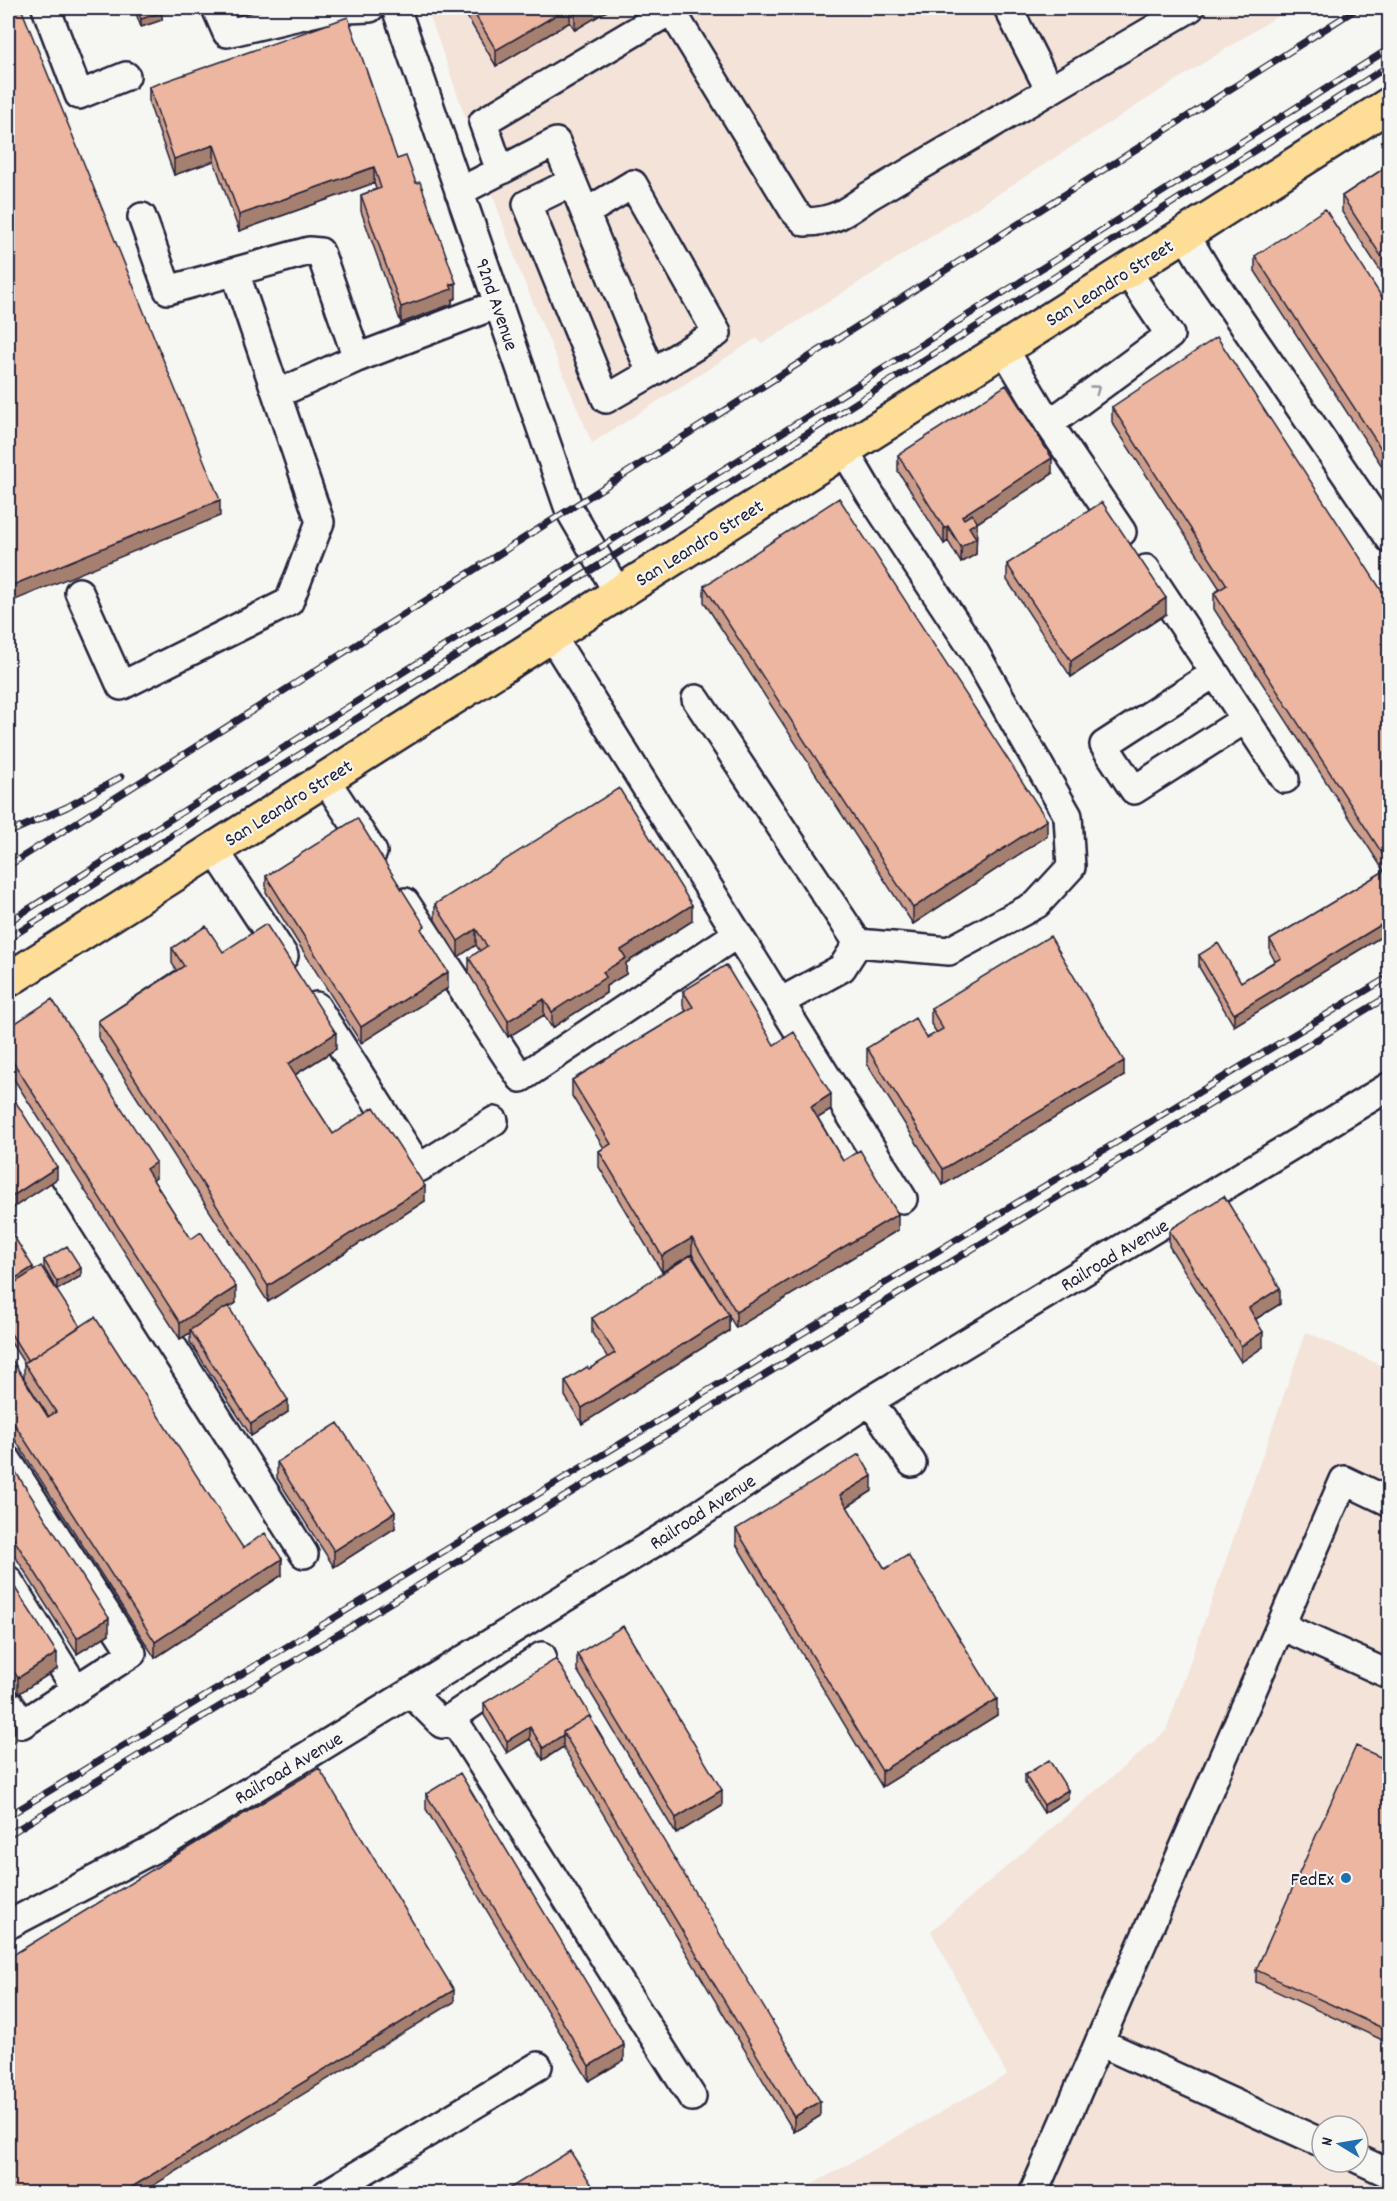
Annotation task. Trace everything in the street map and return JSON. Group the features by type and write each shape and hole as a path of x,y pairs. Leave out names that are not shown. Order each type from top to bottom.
{"main road":[{"name":"San Leandro Street","path":"8,980 1389,104"}],"street":[{"path":"46,8 79,95 126,76"},
{"path":"216,8 227,33 326,10 370,8"},
{"name":"92nd Avenue","path":"396,8 569,509 618,593"},
{"path":"1008,8 1049,89"},
{"path":"500,171 483,122 673,9 794,211 805,222 818,222 842,216 869,195 1190,8"},
{"path":"459,192 556,142 651,373"},
{"path":"572,182 527,204 606,399 717,333 633,184 585,213"},
{"path":"142,217 168,290 309,251 320,252 357,358"},
{"path":"1185,234 1224,296 1389,539"},
{"path":"1049,424 1170,335 1126,271"},
{"path":"79,592 122,686 289,602 320,522 235,272"},
{"path":"277,394 357,358 498,304"},
{"path":"1004,349 1049,424 1285,779"},
{"path":"844,450 870,494 974,651 1068,816 1071,867 1036,904 949,951 858,943"},
{"path":"551,635 903,1199"},
{"path":"1215,673 1104,745 1134,790 1244,720"},
{"path":"696,699 858,943"},
{"path":"325,779 521,1078 737,934"},
{"path":"214,849 244,892 419,1168 494,1121"},
{"path":"780,1002 842,968 858,943"},
{"name":"Railroad Avenue","path":"8,1925 163,1844 410,1692 694,1531 870,1401 1389,1086"},
{"path":"8,1087 304,1554"},
{"path":"870,1401 912,1463"},
{"path":"8,1461 132,1653 22,1724 8,1701"},
{"path":"1033,2193 1344,1480 1389,1502"},
{"path":"8,1580 76,1689"},
{"path":"1281,1626 1389,1675"},
{"path":"410,1692 442,1724 542,1656"},
{"path":"452,1717 692,2097"},
{"path":"1099,2042 1310,2138"},
{"path":"326,2193 538,2066"},
{"path":"1370,2165 1389,2174"}],"shaded area":[{"path":"427,8 1290,8 762,344 757,338 592,443 519,269"},
{"path":"1306,1332 1389,1369 1389,2193 805,2194 804,2189 1007,2075 931,1931 1166,1731"}],"building":[{"path":"8,8 21,8 220,500 8,587"},
{"path":"137,8 161,8 162,12 141,19"},
{"path":"471,8 568,8 496,50"},
{"path":"572,8 586,8 575,14"},
{"path":"348,17 397,159 406,156 416,183 420,182 456,283 450,284 452,289 401,307 361,195 381,188 374,167 239,215 214,145 174,159 149,87"},
{"path":"1389,165 1389,268 1342,196"},
{"path":"1325,209 1389,308 1389,461 1255,256"},
{"path":"1217,337 1389,602 1389,864 1214,593 1227,585 1112,407"},
{"path":"1006,385 1052,458 962,516 964,519 972,514 977,522 969,527 976,538 961,547 948,526 944,528 898,455"},
{"path":"839,498 1047,820 913,908 704,586"},
{"path":"1102,502 1166,598 1071,661 1007,564"},
{"path":"619,788 692,905 621,950 626,958 603,972 606,977 552,1012 544,999 508,1021 469,958 487,946 476,929 458,941 435,904"},
{"path":"357,818 425,926 421,929 448,972 361,1027 266,876"},
{"path":"1389,868 1389,920 1234,1014 1199,955 1218,943 1241,982 1281,958 1270,940"},
{"path":"266,924 336,1033 288,1064 333,1134 374,1107 425,1186 268,1286 98,1021 184,966 172,948 206,926 223,952"},
{"path":"1050,936 1124,1061 943,1169 867,1048 915,1018 927,1038 943,1029 931,1008"},
{"path":"726,965 774,1045 794,1032 831,1094 811,1107 843,1161 860,1150 898,1214 736,1312 692,1238 662,1256 599,1151 611,1144 572,1080 693,1007 683,991"},
{"path":"52,999 156,1162 146,1169 191,1239 201,1232 236,1287 180,1323 8,1054 8,1028"},
{"path":"8,1090 57,1167 8,1199"},
{"path":"1224,1196 1280,1288 1249,1308 1263,1332 1241,1346 1169,1230"},
{"path":"8,1227 33,1267 8,1283"},
{"path":"67,1246 81,1268 57,1282 44,1260"},
{"path":"691,1255 729,1315 582,1408 565,1381 615,1353 592,1318"},
{"path":"41,1266 80,1326 28,1361 8,1329 8,1287"},
{"path":"228,1306 288,1400 251,1424 190,1330"},
{"path":"95,1317 243,1548 265,1533 282,1559 155,1642 8,1414 8,1354 48,1417 56,1412 24,1363"},
{"path":"338,1423 395,1512 334,1551 277,1462"},
{"path":"859,1454 872,1476 840,1495 885,1569 908,1555 997,1699 882,1771 736,1529"},
{"path":"8,1460 109,1618 77,1638 8,1530"},
{"path":"8,1577 57,1653 18,1678 8,1662"},
{"path":"623,1626 722,1790 676,1818 577,1654"},
{"path":"556,1659 592,1718 589,1716 543,1748 530,1727 507,1741 484,1703"},
{"path":"8,1710 16,1724 8,1730"},
{"path":"589,1716 820,2101 794,2117 563,1732"},
{"name":"FedEx","path":"1356,1746 1389,1761 1389,2031 1256,1970"},
{"path":"1049,1760 1068,1790 1044,1805 1025,1775"},
{"path":"319,1768 454,1990 122,2193 8,2193 8,1958"},
{"path":"460,1773 624,2045 589,2066 426,1794"},
{"path":"570,2151 597,2193 502,2193"}],"railway":[{"path":"8,866 1358,8"},
{"path":"8,922 1390,48"},
{"path":"8,939 1390,65"},
{"path":"8,833 67,807 121,777"},
{"path":"8,1816 1390,976"},
{"path":"8,1835 1390,995"}],"place":[{"name":"FedEx","path":"1346,1878"}]}
